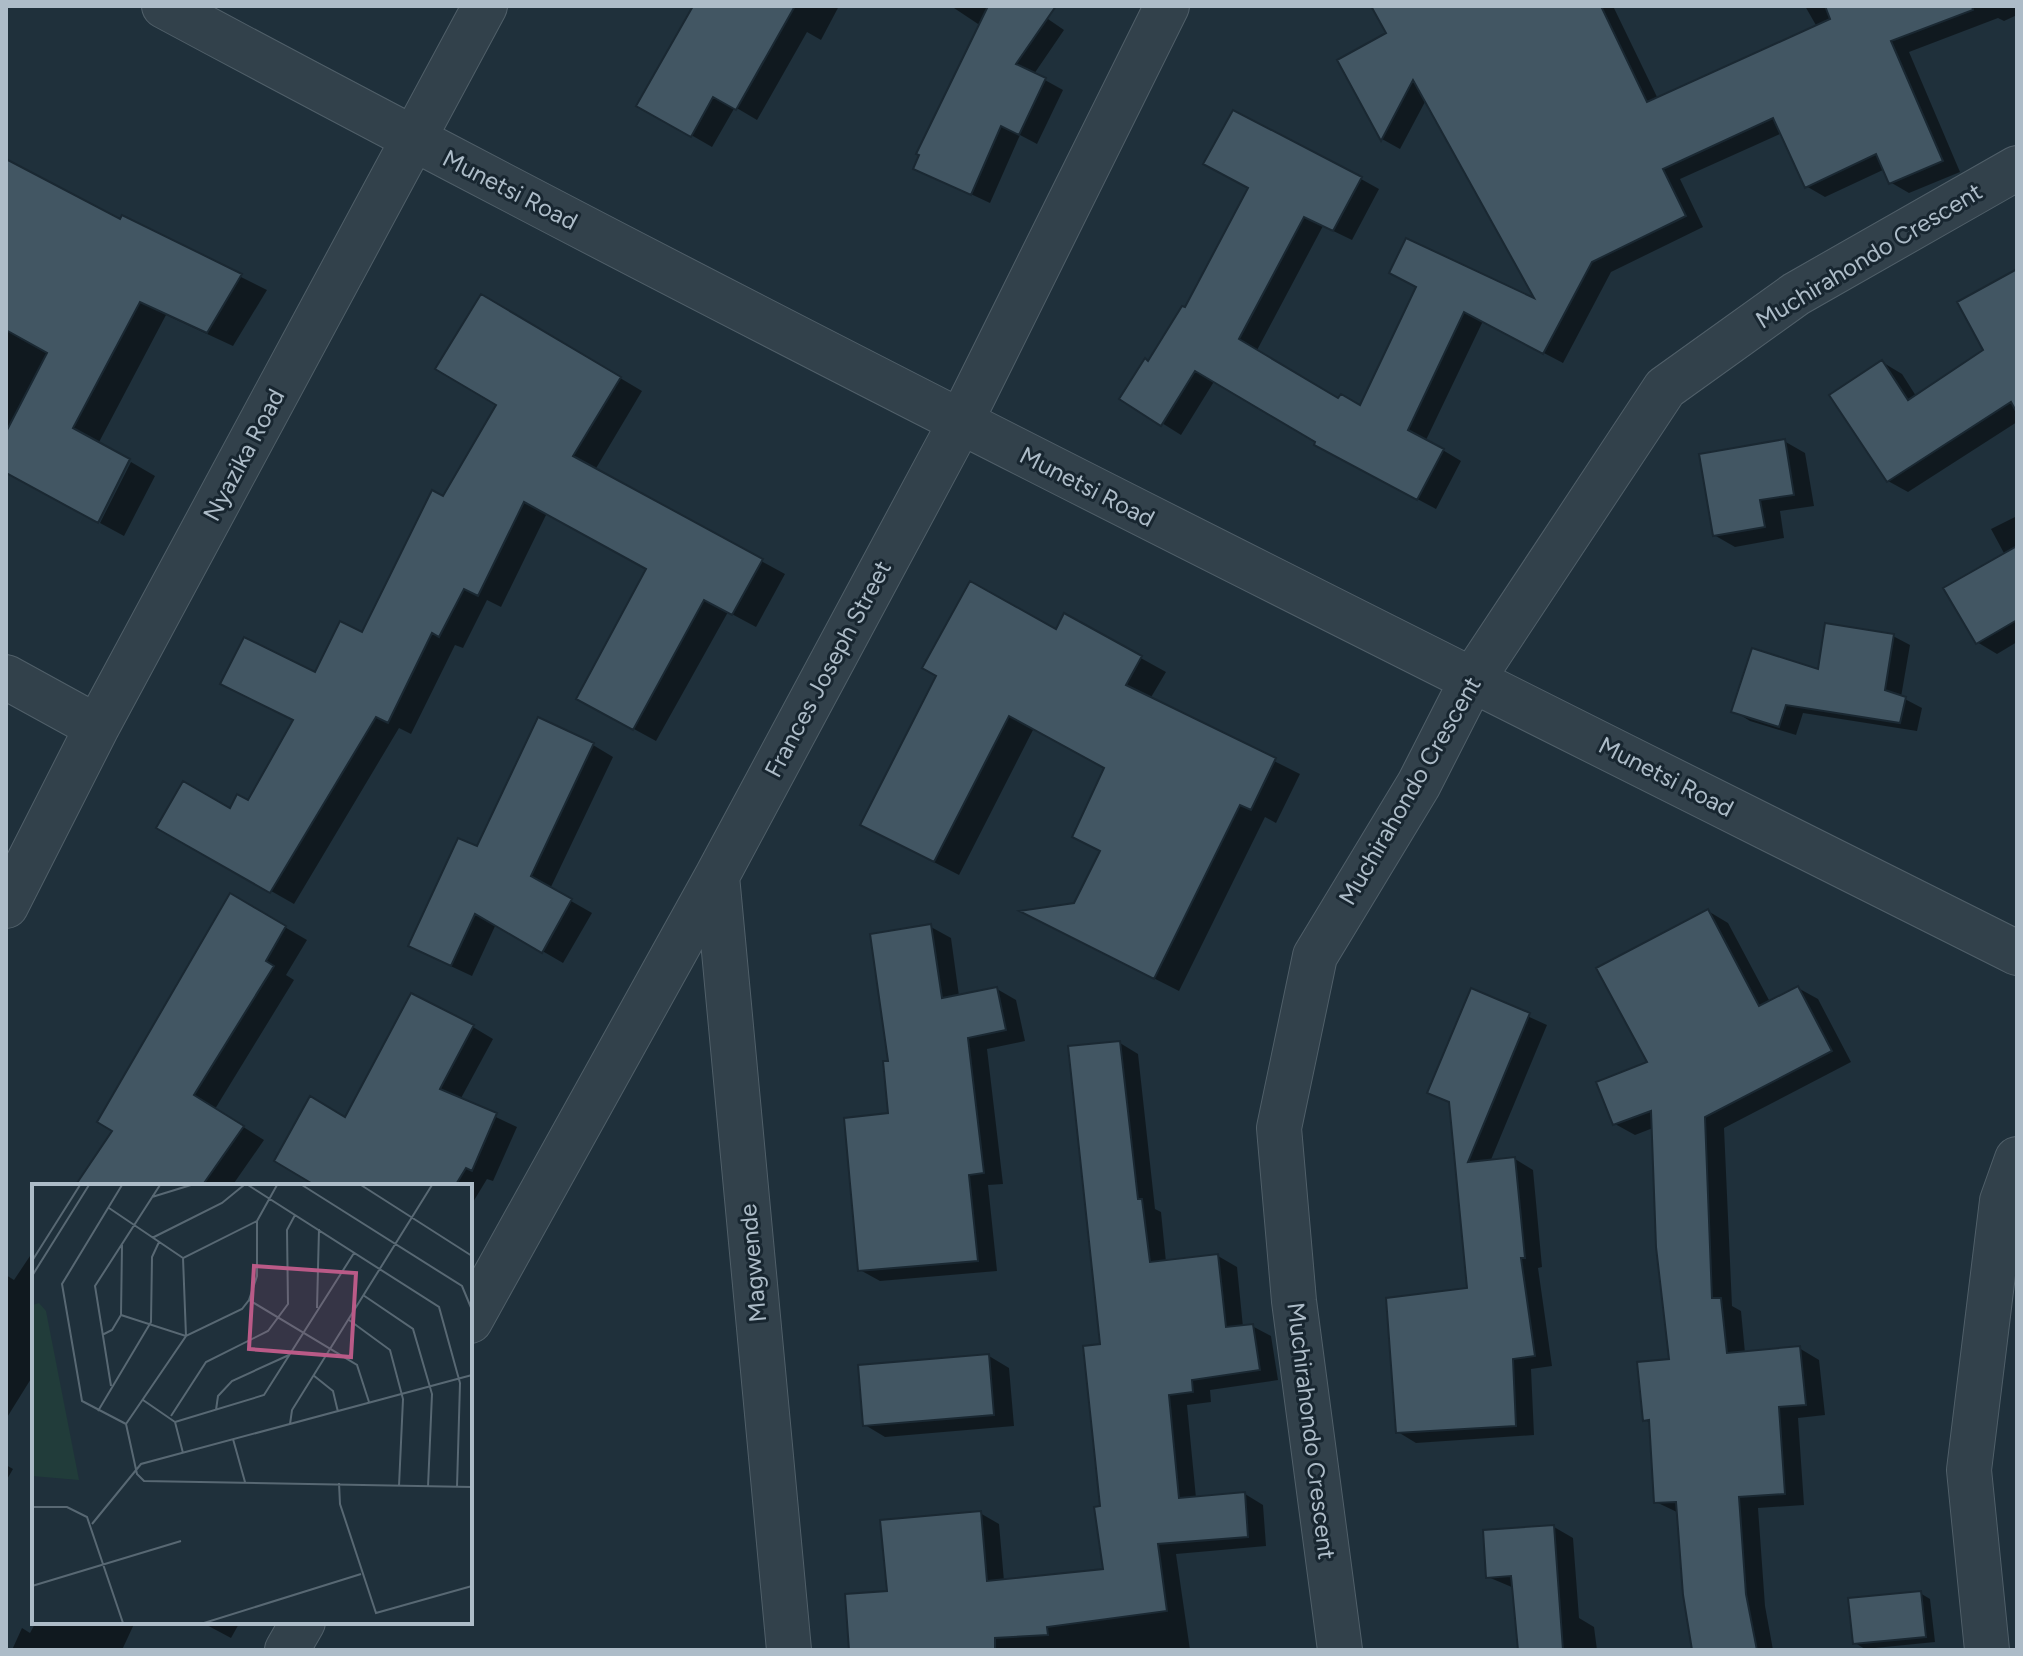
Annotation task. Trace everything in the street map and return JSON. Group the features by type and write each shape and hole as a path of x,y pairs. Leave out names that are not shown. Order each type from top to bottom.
{"street":[{"name":"Munetsi Road","path":"164,6 413,140 960,423 2017,953"},
{"name":"Nyazika Road","path":"6,906 97,727 485,6"},
{"name":"Frances Joseph Street","path":"472,1317 717,876 960,423 1167,6"},
{"name":"Muchirahondo Crescent","path":"1340,1650 1294,1301 1279,1128 1315,956 1419,784 1472,680 1665,388 1796,294 2017,168"},
{"path":"6,677 97,727"},
{"name":"Magwende","path":"717,876 789,1650"},
{"path":"1987,1650 1969,1470 2002,1201 2017,1159"},
{"path":"287,1650 302,1624"}],"building":[{"path":"693,6 795,6 736,110 713,97 691,137 636,106"},
{"path":"988,6 1056,6 1016,64 1046,78 1019,135 1001,126 971,195 913,169 919,155 916,154"},
{"path":"1371,6 1601,6 1647,102 1830,19 1825,6 1972,6 1973,10 1891,41 1943,161 1889,184 1876,154 1805,188 1773,118 1663,169 1686,216 1592,262 1543,354 1464,312 1408,430 1444,449 1417,500 1314,445 1315,442 1195,371 1161,426 1119,399 1145,358 1148,361 1182,306 1185,307 1248,188 1203,164 1233,110 1362,177 1333,231 1304,217 1239,339 1338,398 1341,394 1360,405 1416,287 1389,273 1406,238 1534,298 1413,80 1381,141 1337,60 1386,33"},
{"path":"6,159 120,219 122,215 242,274 207,333 140,302 73,428 130,459 98,523 6,473 6,432 47,353 6,330"},
{"path":"2017,269 2017,413 2011,402 1887,482 1829,395 1882,360 1908,400 1983,350 1957,302"},
{"path":"481,294 621,377 573,456 763,559 732,615 704,600 633,730 576,699 646,569 524,502 478,596 464,589 439,637 432,633 388,723 376,717 270,893 156,828 183,781 230,808 237,794 248,800 293,720 220,684 244,637 315,672 340,621 362,632 432,490 443,496 496,405 435,369"},
{"path":"1785,439 1794,495 1760,500 1765,527 1713,536 1699,454"},
{"path":"2017,546 2017,620 1976,644 1943,588"},
{"path":"970,581 1056,629 1064,613 1142,656 1126,685 1276,758 1251,810 1240,805 1154,979 1019,911 1074,903 1100,851 1072,837 1104,768 1009,716 934,862 860,825 936,676 922,668"},
{"path":"1825,623 1894,634 1885,690 1906,697 1900,723 1786,705 1779,727 1731,712 1752,648 1818,669"},
{"path":"538,717 594,743 531,876 572,899 542,953 475,914 451,966 408,946 458,838 477,846"},
{"path":"230,893 286,926 266,961 274,966 194,1095 244,1126 203,1184 76,1184 112,1131 97,1122"},
{"path":"1708,909 1759,1006 1798,986 1832,1051 1705,1117 1712,1298 1721,1298 1727,1353 1800,1346 1806,1405 1779,1407 1785,1494 1739,1497 1746,1594 1757,1650 1692,1650 1683,1595 1676,1502 1654,1503 1649,1420 1643,1421 1637,1362 1669,1359 1656,1247 1651,1111 1613,1125 1596,1082 1647,1062 1596,968"},
{"path":"931,924 942,998 997,987 1006,1030 968,1038 984,1173 969,1175 978,1261 858,1271 844,1118 888,1113 883,1061 888,1061 870,934"},
{"path":"1471,988 1530,1013 1468,1162 1515,1157 1525,1258 1521,1258 1535,1356 1513,1359 1516,1426 1396,1433 1386,1298 1467,1288 1449,1102 1427,1093"},
{"path":"411,993 474,1025 440,1089 497,1113 472,1171 466,1168 456,1184 313,1184 274,1161 310,1096 345,1117"},
{"path":"1120,1041 1138,1199 1142,1199 1150,1262 1218,1254 1226,1327 1253,1324 1260,1370 1192,1380 1193,1392 1169,1395 1179,1498 1245,1492 1248,1537 1158,1544 1167,1611 1047,1627 1048,1635 995,1638 995,1650 849,1650 845,1594 887,1591 880,1520 981,1511 987,1581 1103,1569 1094,1507 1100,1506 1083,1346 1100,1344 1068,1046"},
{"path":"989,1354 994,1415 863,1426 858,1365"},
{"path":"1554,1525 1563,1650 1518,1650 1511,1576 1486,1578 1483,1530"},
{"path":"1921,1591 1926,1637 1853,1644 1848,1598"}]}
